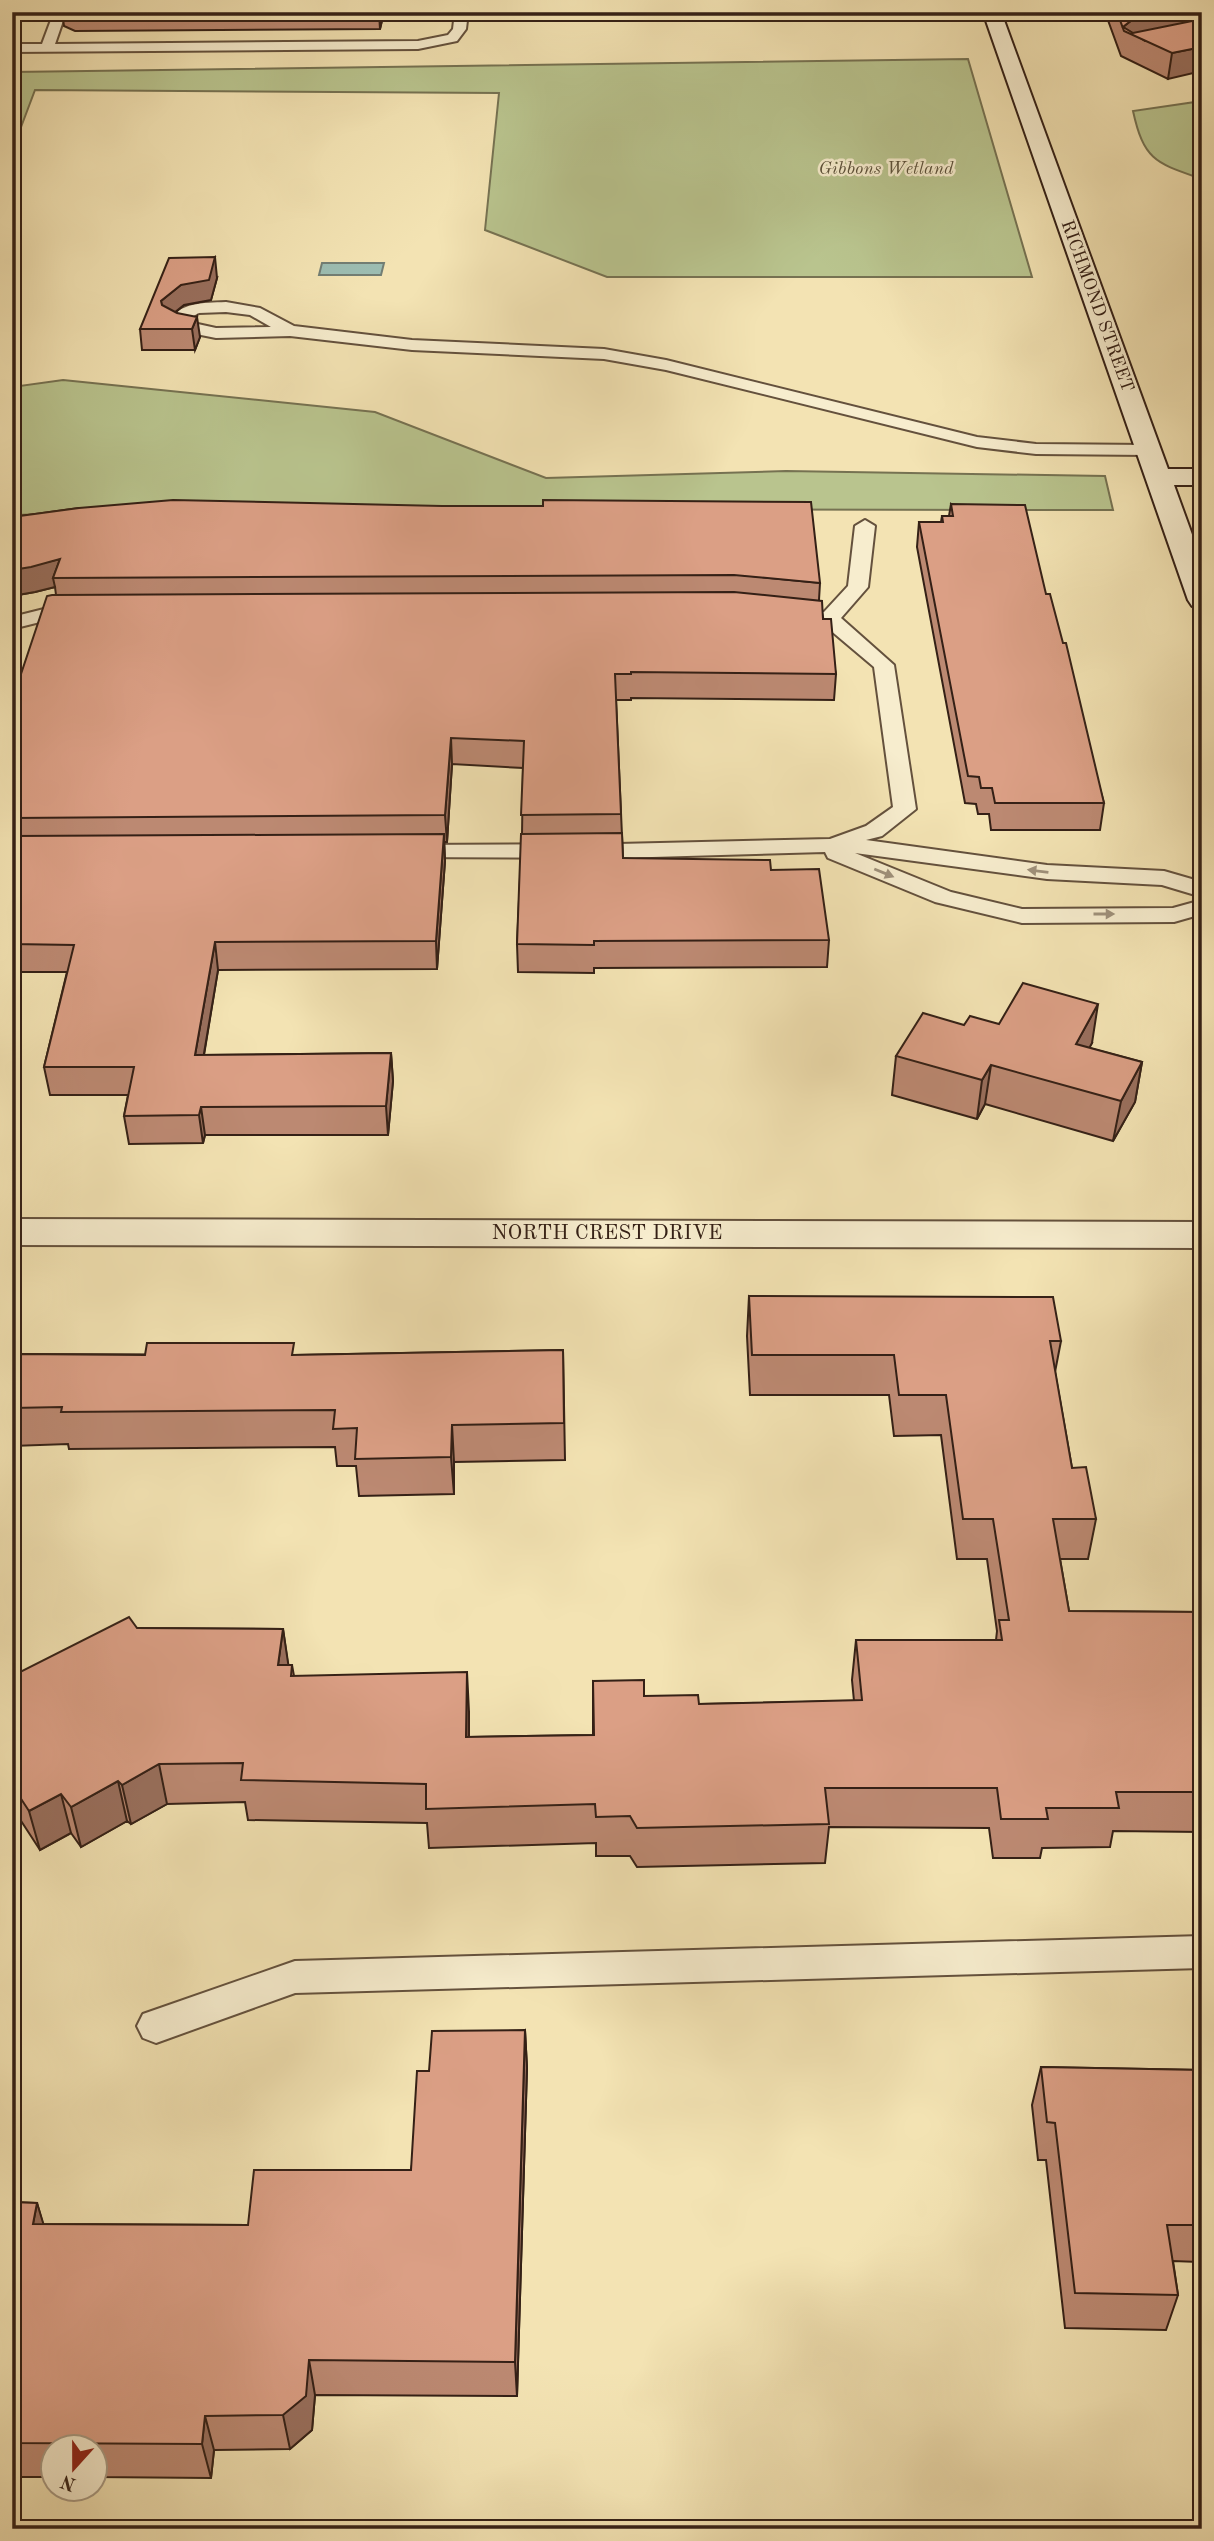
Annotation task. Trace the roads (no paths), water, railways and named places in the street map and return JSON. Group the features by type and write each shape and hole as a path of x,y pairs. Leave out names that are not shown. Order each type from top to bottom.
{"main road":[{"name":"RICHMOND STREET","path":"992,12 1202,600"},
{"path":"1158,477 1202,477"},
{"name":"NORTH CREST DRIVE","path":"12,1232 1202,1235"}],"lane":[{"path":"12,48 418,45 452,38 459,29 462,12"},
{"path":"47,48 60,15"},
{"path":"290,331 254,311 226,307 197,308 180,314 174,323 189,330 256,334 290,331 412,345 604,354 666,365 977,442 1036,449 1148,450"},
{"path":"829,619 858,587 866,526"},
{"path":"12,623 56,612 98,612"},
{"path":"760,612 829,619 884,665 905,809 874,831 821,847"},
{"path":"384,852 849,845 1047,872 1164,878 1202,890"},
{"path":"821,847 943,897 1021,916 1174,915 1202,907"},
{"path":"156,2026 295,1977 1202,1952"}],"water":[{"path":"322,263 384,263 381,275 319,275"}],"park label":[{"name":"Gibbons Wetland","path":"886,169"}]}
